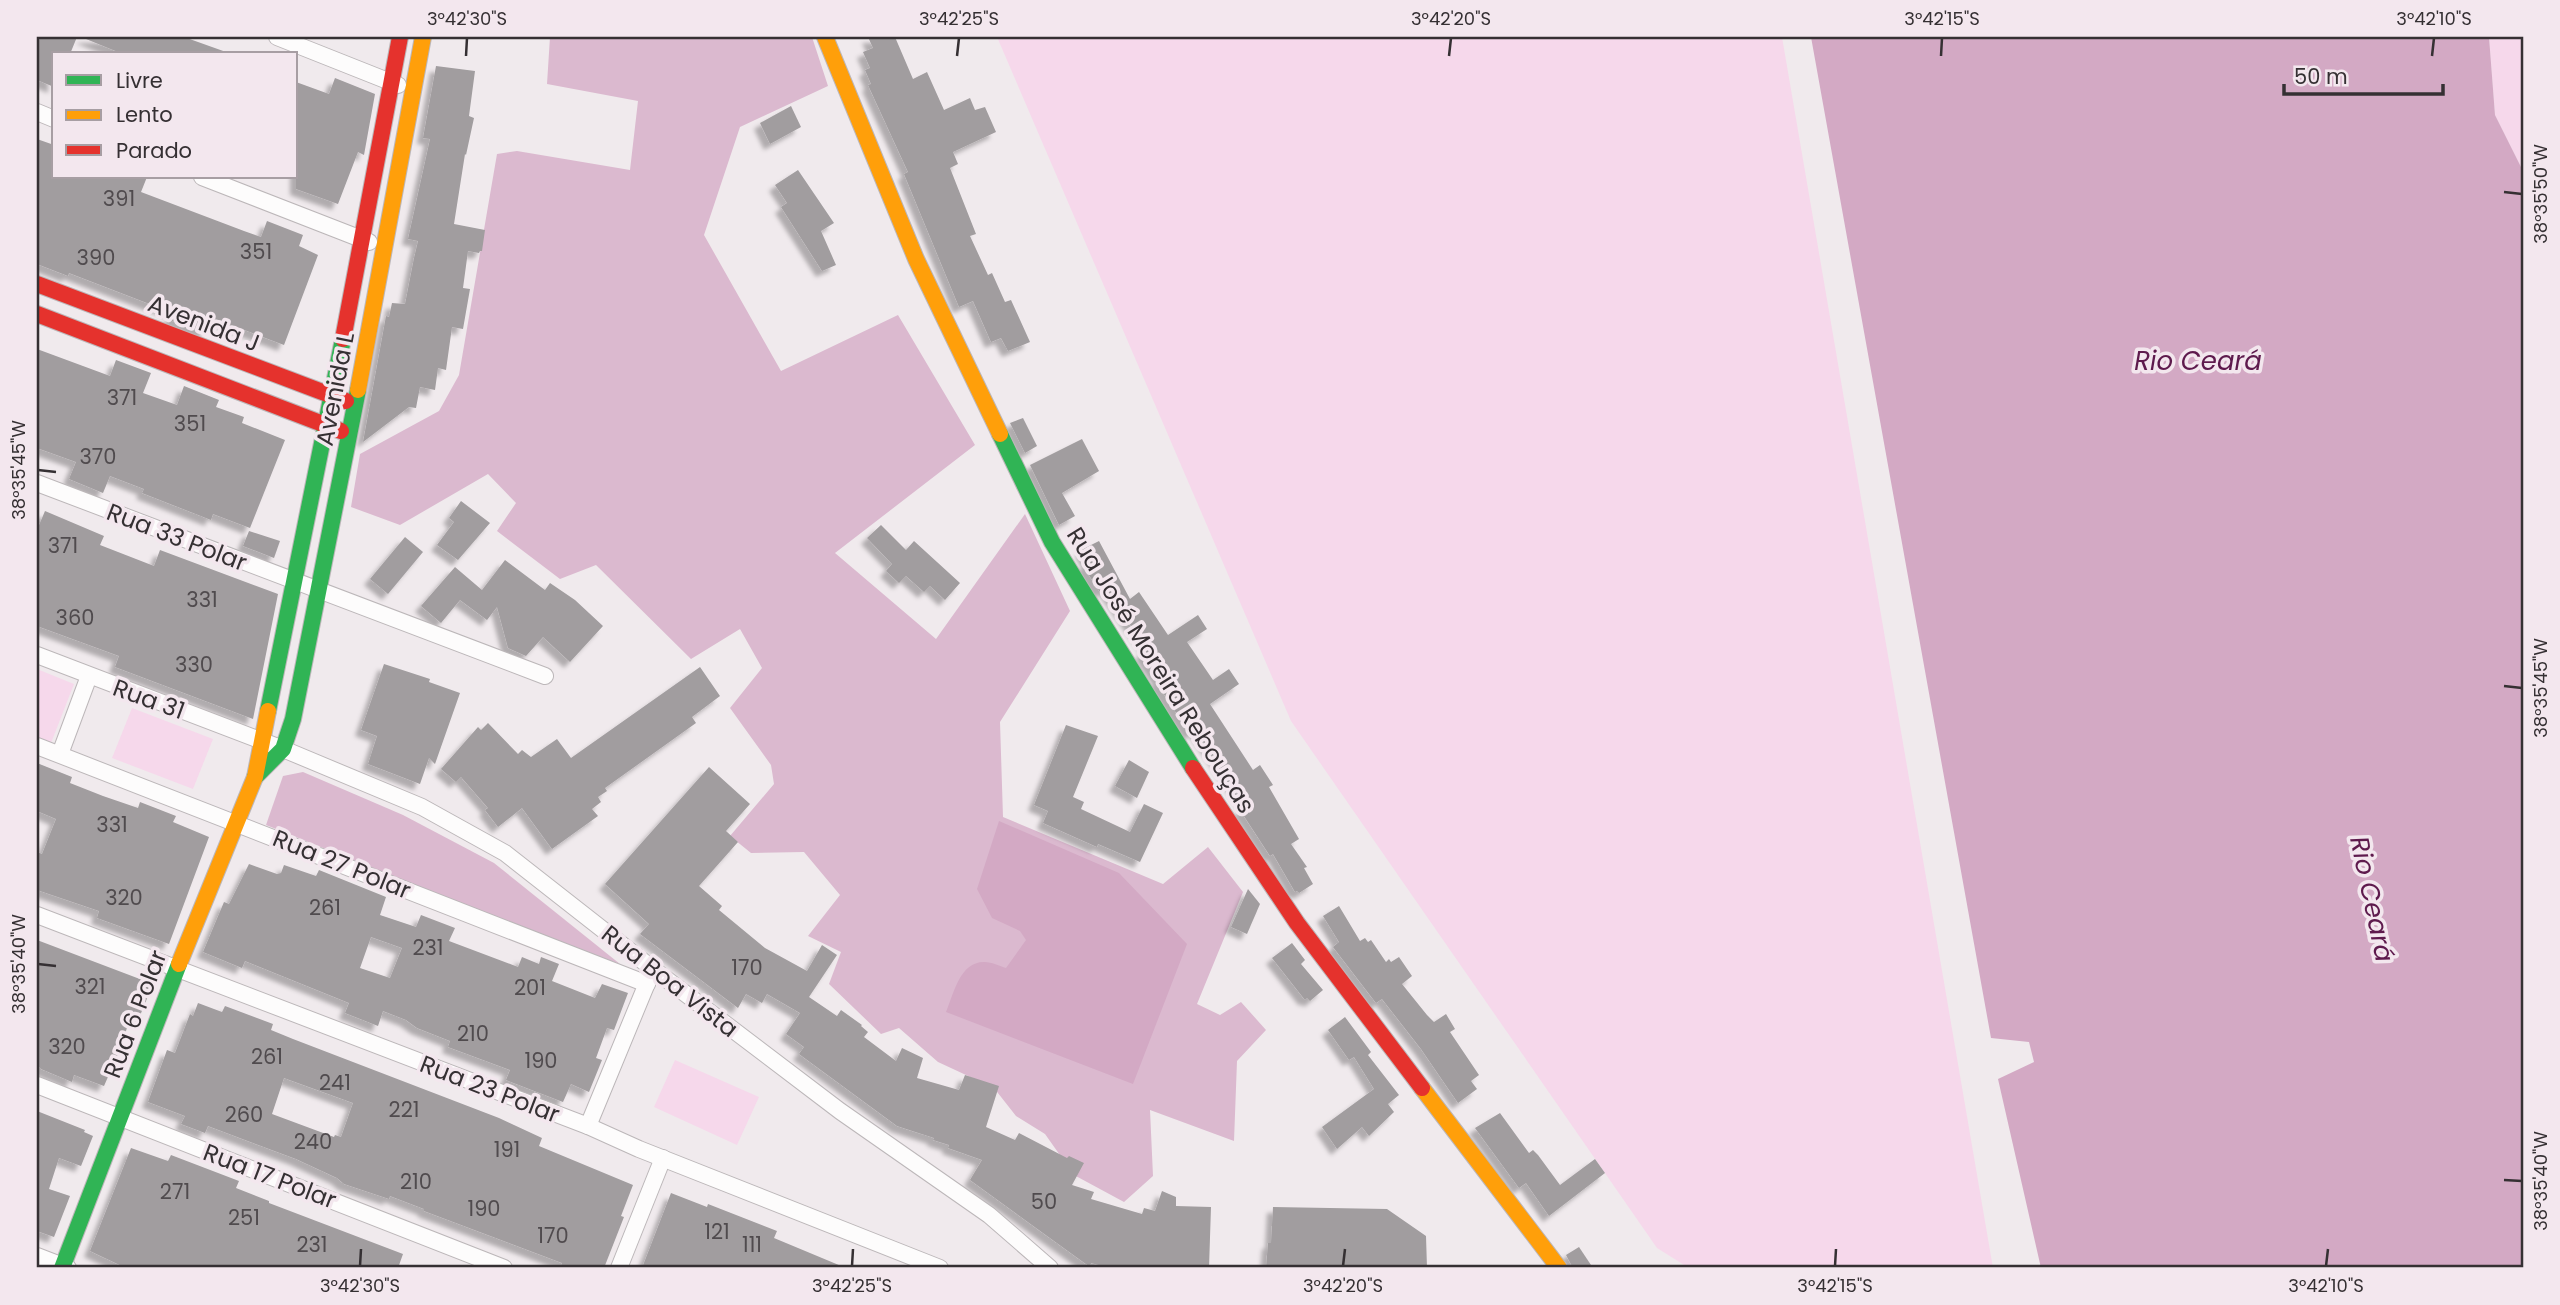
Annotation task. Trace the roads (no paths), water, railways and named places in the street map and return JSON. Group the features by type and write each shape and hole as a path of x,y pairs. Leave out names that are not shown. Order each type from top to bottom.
{"street":[{"path":"277,37 413,91"},
{"name":"Avenida L","path":"262,741 333,397 400,37"},
{"name":"Avenida L","path":"283,749 293,719 350,435 423,37"},
{"name":"Rua José Moreira Rebouças","path":"825,37 916,260 1052,542 1204,785 1297,923 1559,1268"},
{"path":"204,178 385,247"},
{"name":"Avenida J","path":"37,284 355,404"},
{"path":"37,314 350,435"},
{"name":"Rua 33 Polar","path":"37,483 545,676"},
{"name":"Rua 31","path":"37,655 262,741"},
{"path":"60,754 89,676"},
{"name":"Rua Boa Vista","path":"262,741 422,807 505,853 650,977 989,1215 1050,1268"},
{"name":"Rua 6 Polar","path":"64,1267 176,970 255,777 262,741"},
{"name":"Rua 27 Polar","path":"37,746 650,977"},
{"name":"Rua 6 Polar","path":"255,777 283,749"},
{"name":"Rua 23 Polar","path":"37,915 588,1126 940,1268"},
{"path":"588,1126 650,977"},
{"name":"Rua 17 Polar","path":"37,1085 504,1268"},
{"path":"619,1268 663,1158"},
{"path":"37,1256 64,1267"}],"water":[{"name":"Rio Ceará","path":"1811,37 2489,37 2495,115 2523,171 2523,1268 2041,1268 1998,1079 2034,1062 2029,1042 1991,1038"},
{"path":"999,821 1119,873 1187,944 1133,1084 946,1012 959,979 969,967 985,962 1006,968 1026,940 1020,931 992,918 977,889"}]}
